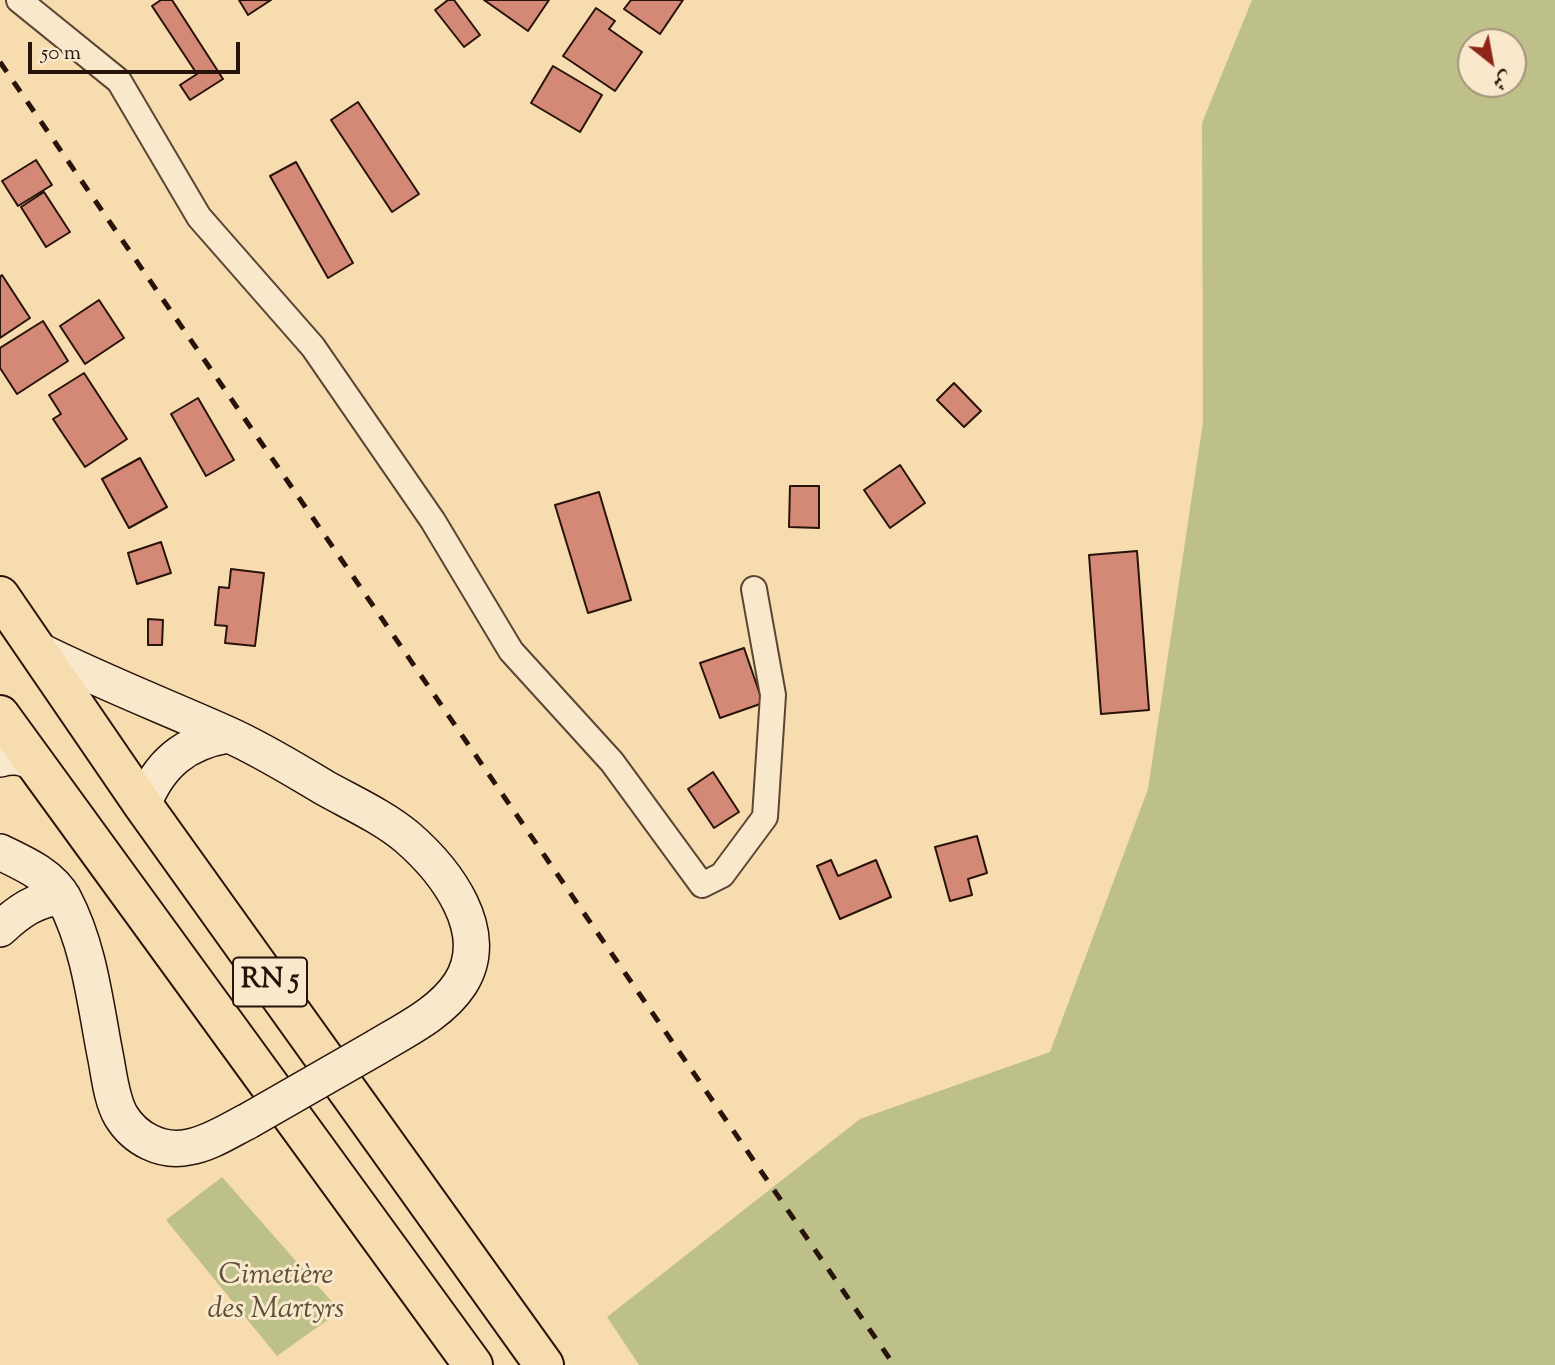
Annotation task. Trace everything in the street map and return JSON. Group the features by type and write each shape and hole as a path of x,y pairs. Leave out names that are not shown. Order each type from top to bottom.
{"highway":[{"name":"RN 5","path":"0,596 144,805 544,1365"},
{"name":"RN 5","path":"0,715 473,1365"}],"main road":[{"path":"0,852 30,866 63,897 90,974 113,1094 120,1114 132,1131 149,1143 169,1149 190,1147 248,1121 377,1048 433,1012 461,983 471,953 468,921 456,894 436,866 405,835 228,735 126,692 38,650"},
{"path":"144,805 161,771 174,756 191,745 228,735"},
{"path":"0,759 11,756 26,758 38,765"},
{"path":"0,929 29,906 43,900 63,897"}],"street":[{"path":"19,0 119,80 199,217 313,347 433,521 512,651 612,762 702,885 722,875 765,817 773,695 754,589"}],"green space":[{"path":"1252,0 1555,0 1555,1365 639,1365 607,1317 860,1119 1050,1052 1148,789 1203,422 1202,123"},
{"name":"Cimetière des Martyrs","path":"222,1177 340,1311 277,1356 166,1220"}],"building":[{"path":"161,0 172,0 223,79 190,100 180,85 197,74 152,6"},
{"path":"239,0 271,0 248,15"},
{"path":"448,0 454,0 480,35 464,47 435,10"},
{"path":"484,0 549,0 528,31"},
{"path":"631,0 683,0 660,34 624,9"},
{"path":"596,8 615,21 609,29 642,52 615,91 563,56"},
{"path":"553,66 602,95 580,132 531,103"},
{"path":"358,102 419,194 392,212 331,120"},
{"path":"36,160 52,185 18,206 2,181"},
{"path":"296,162 353,263 328,278 270,176"},
{"path":"44,192 70,232 46,247 21,207"},
{"path":"2,275 30,318 0,338 0,277"},
{"path":"99,300 124,338 85,364 60,326"},
{"path":"43,321 68,361 17,394 0,368 0,348"},
{"path":"84,373 127,439 85,467 53,419 61,414 49,395"},
{"path":"954,383 981,411 964,427 937,400"},
{"path":"198,398 234,460 206,476 171,414"},
{"path":"140,458 167,507 129,528 102,479"},
{"path":"900,465 925,503 890,528 864,490"},
{"path":"790,486 819,486 819,528 789,527"},
{"path":"599,492 631,600 588,613 555,505"},
{"path":"161,542 171,573 137,584 128,553"},
{"path":"1137,551 1149,710 1101,714 1089,555"},
{"path":"231,569 264,573 255,646 225,643 227,626 215,625 219,587 229,588"},
{"path":"148,619 163,620 162,645 148,645"},
{"path":"744,648 763,703 720,718 700,663"},
{"path":"713,772 739,812 714,828 688,789"},
{"path":"977,836 987,873 968,879 972,895 950,901 935,847"},
{"path":"831,860 838,876 876,860 891,897 840,919 817,866"}],"railway":[{"path":"0,62 894,1365"}]}
